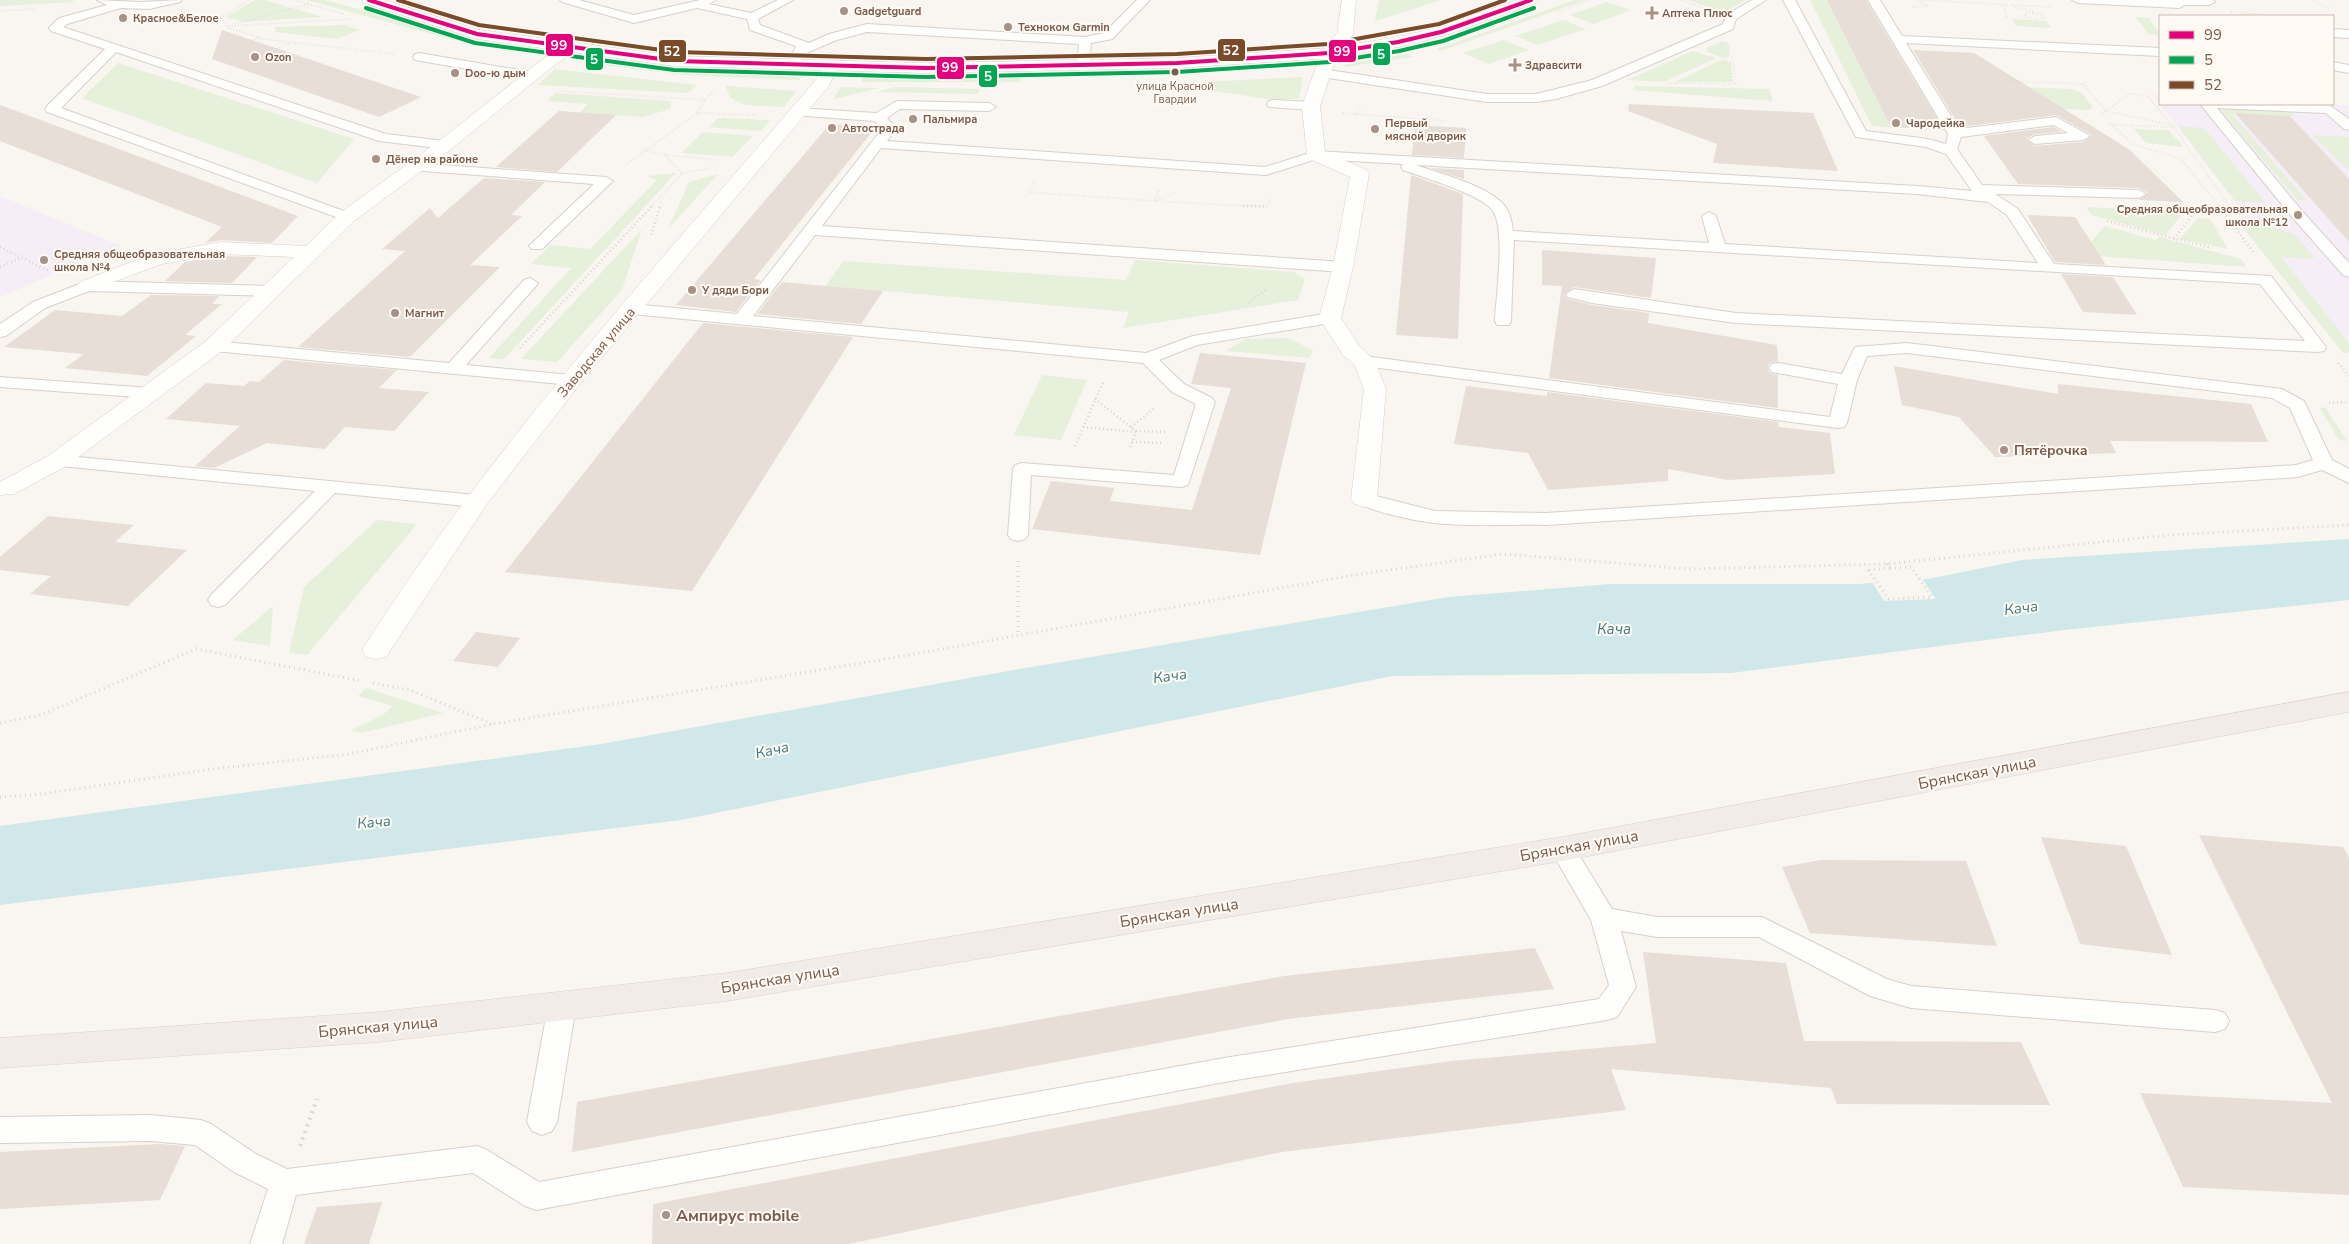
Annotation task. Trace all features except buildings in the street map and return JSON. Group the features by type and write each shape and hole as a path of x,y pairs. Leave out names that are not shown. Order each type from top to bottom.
{"highway":[{"name":"Брянская улица","path":"0,1053 379,1027 727,987 1562,849 2349,702"}],"street":[{"path":"373,0 477,34 675,61 796,59 831,67 1083,66 1177,63 1329,53 1398,42 1441,32 1531,0"},
{"path":"1349,0 1345,34 1329,53 1311,106 1316,155 1360,174 1343,267 1330,318 1351,350 1364,361 1375,389 1364,499"},
{"path":"2,491 57,461 214,346 309,252 348,217 573,47"},
{"name":"Заводская улица","path":"376,650 476,501 571,380 822,83 831,67"},
{"path":"87,286 156,259 221,248 309,252"}],"lane":[{"path":"103,0 118,5"},
{"path":"176,0 162,4 118,5 63,21 55,28 384,138 445,145"},
{"path":"566,0 634,19 697,5 710,0"},
{"path":"697,5 752,17 787,0"},
{"path":"796,59 832,37 867,28 1085,42 1108,36 1144,0"},
{"path":"1322,73 1488,98 1536,98 1556,95 1597,83 1729,26 1730,16 1760,0"},
{"path":"1789,0 1861,134 1928,143 1951,151 1978,189 2013,212 2049,268"},
{"path":"1874,0 1955,134 1951,151"},
{"path":"2078,0 2209,2"},
{"path":"2176,2 2190,15"},
{"path":"752,17 754,27 803,44 796,59"},
{"path":"2334,33 2349,34"},
{"path":"1896,39 2159,52"},
{"path":"1083,66 1085,42"},
{"path":"113,48 52,109 348,217"},
{"path":"419,57 525,82"},
{"path":"2334,66 2349,69"},
{"path":"1274,104 1311,106"},
{"path":"2208,105 2297,214 2349,272"},
{"path":"2239,105 2329,109 2349,126"},
{"path":"796,114 879,117 897,106 989,107"},
{"path":"742,319 889,129 879,117"},
{"path":"1955,134 2056,121 2083,136 2035,140"},
{"path":"878,144 1266,171 1316,155 1392,161 1909,190 1993,198"},
{"path":"1392,161 1478,194 1499,208 1507,235 1503,321"},
{"path":"415,167 606,181"},
{"path":"537,246 606,181"},
{"path":"1978,189 2140,194"},
{"path":"1709,216 1719,249"},
{"path":"810,230 1313,267 1343,267"},
{"path":"1507,235 1719,249 2264,279 2318,347 1736,318 1574,294"},
{"path":"452,370 530,283"},
{"path":"0,332 38,306 87,286 270,291"},
{"path":"632,309 1148,358 1193,341 1330,318"},
{"path":"214,346 571,380"},
{"path":"1364,361 1838,423 1848,380 1861,351 1907,348 2276,393 2298,405 2324,463 2349,477"},
{"path":"1018,535 1022,469 1180,481 1206,402 1178,388 1148,358"},
{"path":"1778,368 1848,380"},
{"path":"0,382 150,393"},
{"path":"57,461 476,501"},
{"path":"1364,499 1384,506 1435,517 1546,519 2298,471 2324,463"},
{"path":"218,600 331,486"},
{"path":"0,1130 151,1128 201,1133 245,1163 285,1183 477,1159 536,1196 1230,1069 1607,1009 1623,987 1604,918 1562,849"},
{"path":"1604,918 1657,927 1762,927 1880,988 1911,997 2215,1021"},
{"path":"542,1122 562,1006"},
{"path":"266,1244 285,1183"}],"path":[{"path":"248,0 221,18 227,26 260,38 419,57"},
{"path":"1908,6 1921,8 1928,6 1918,0"},
{"path":"1923,0 2054,7"},
{"path":"227,26 309,4"},
{"path":"2002,5 2036,13 2046,18 2036,20 2024,14 2036,13"},
{"path":"2225,12 2269,15"},
{"path":"227,26 351,19"},
{"path":"252,40 260,38"},
{"path":"277,49 293,42"},
{"path":"1948,79 2082,84 2106,111 2173,126"},
{"path":"525,82 705,100 696,113 644,150 606,181"},
{"path":"2232,210 2173,126 2148,97 2131,92 2097,116 2111,124 2132,144 2181,159 2223,210 2259,260"},
{"path":"696,113 796,114"},
{"path":"2111,124 2173,126"},
{"path":"644,150 665,155 720,161"},
{"path":"495,374 682,173 665,155"},
{"path":"1154,201 1267,207 1272,189"},
{"path":"2167,195 2185,206"},
{"path":"2174,239 2195,212 2223,210"},
{"path":"2242,211 2253,211"},
{"path":"2107,221 2221,251"},
{"path":"0,247 54,274 87,286"},
{"path":"0,267 21,258"},
{"path":"1072,453 1116,355"},
{"path":"2338,362 2349,376"},
{"path":"1095,399 1136,432"},
{"path":"1083,427 1136,432"},
{"path":"1127,456 1136,432"},
{"path":"0,797 41,794 213,769 349,754 493,724 886,659 1354,575 1503,554 1688,569 1887,564 2169,535 2349,525"},
{"path":"1018,535 1018,634"},
{"path":"1887,564 1890,568"},
{"path":"1911,567 1932,597 1889,599 1868,570 1890,568 1911,567"},
{"path":"0,722 41,715 196,649 410,690 493,724"},
{"path":"303,1140 317,1099"}],"shaded area":[{"name":"Средняя общеобразовательная школа №12","path":"2152,94 2159,95 2159,103"},
{"name":"Средняя общеобразовательная школа №12","path":"2160,105 2349,105 2349,343 2242,211"},
{"name":"Средняя общеобразовательная школа №4","path":"0,196 121,246 0,297"}],"green space":[{"path":"0,0 69,0 76,2 0,6"},
{"path":"255,0 264,0 323,17 244,22 226,17"},
{"path":"307,0 325,0 468,39 517,49 512,52 461,42"},
{"path":"1379,0 1442,0 1375,21"},
{"path":"1575,0 1586,0 1441,51 1437,49"},
{"path":"1688,0 1746,0 1725,12"},
{"path":"1810,0 1827,0 1891,127 1872,126"},
{"path":"1607,2 1631,10 1594,24 1570,15"},
{"path":"2136,17 2149,18 2159,35 2148,34"},
{"path":"2012,19 2047,21 2051,28 2016,26"},
{"path":"1563,20 1586,29 1538,45 1515,36"},
{"path":"344,25 360,30 336,39 276,32 275,27"},
{"path":"1503,40 1529,50 1489,64 1463,53"},
{"path":"1722,41 1727,42 1730,48 1729,57 1723,58 1708,52 1706,48"},
{"path":"1693,51 1716,58 1664,82 1627,80"},
{"path":"1408,54 1413,57 1345,67 1345,64"},
{"path":"1721,60 1731,63 1733,82 1675,82"},
{"path":"590,61 694,72 800,77 800,80 686,75 587,63"},
{"path":"118,63 354,139 317,183 82,98"},
{"path":"555,69 697,85 687,93 538,85"},
{"path":"1303,77 1299,99 1276,100 1206,90 1203,82"},
{"path":"862,78 1020,78 1020,82 862,82"},
{"path":"1974,85 2070,89 2081,92 2093,107 2088,110 1987,106"},
{"path":"726,86 796,91 784,107 745,105 730,98"},
{"path":"1635,86 1769,89 1773,101 1632,90"},
{"path":"841,87 879,88 833,99"},
{"path":"895,87 980,89 978,94 877,92"},
{"path":"555,93 671,101 670,109 643,117 579,113 588,104 547,101"},
{"path":"2229,107 2290,110 2295,116 2232,114 2307,201 2298,200 2222,112 2222,109"},
{"path":"718,118 770,120 761,131 709,127"},
{"path":"2178,126 2204,128 2266,203 2235,201"},
{"path":"2134,129 2168,130 2184,147 2146,143"},
{"path":"703,132 753,136 733,157 681,153"},
{"path":"2313,135 2349,137 2349,171"},
{"path":"676,173 504,359 489,358 571,268 531,264 550,245 590,249 657,180 647,176"},
{"path":"718,174 668,229 689,182"},
{"path":"2086,207 2184,212 2165,235 2092,215"},
{"path":"2198,218 2210,219 2228,249 2180,239"},
{"path":"2250,219 2294,234 2315,259 2281,257 2349,343 2349,353 2343,353 2237,220"},
{"path":"2105,226 2155,240 2160,237 2241,259 2246,267 2071,254 2060,235 2089,238 2091,242"},
{"path":"642,229 622,290 557,362 521,359"},
{"path":"1135,260 1294,272 1305,279 1298,300 1123,328 1129,312 826,286 843,261 1126,280"},
{"path":"1288,338 1313,350 1310,358 1226,351 1245,339"},
{"path":"1042,375 1087,380 1061,440 1014,435"},
{"path":"2319,407 2326,408 2347,441 2339,440"},
{"path":"377,520 417,524 307,655 289,653 304,587"},
{"path":"273,606 270,646 233,640"},
{"path":"366,688 443,713 361,733 351,730 383,715 393,706 358,696"}],"water":[{"name":"Кача","path":"2349,539 2349,600 2064,630 1731,673 1392,676 681,820 0,905 0,826 601,744 1020,669 1448,597 1610,584 1859,584 1928,579 2022,560"}],"pier":[{"path":"1921,577 1936,599 1884,601 1871,580"}],"transit line":[{"name":"99","path":"369,0 477,34 675,61 926,68 1177,63 1329,53 1398,42 1441,32 1531,0"},
{"name":"52","path":"398,0 479,25 676,52 926,59 1177,54 1328,44 1439,24 1505,0"},
{"name":"5","path":"366,8 475,43 674,70 926,77 1177,72 1330,62 1399,51 1443,41 1534,8"}],"place":[{"name":"Gadgetguard","path":"844,11"},
{"name":"Аптека Плюс","path":"1652,13"},
{"name":"Красное&Белое","path":"123,18"},
{"name":"Техноком Garmin","path":"1008,27"},
{"name":"Ozon","path":"255,57"},
{"name":"Здравсити","path":"1515,65"},
{"name":"улица Красной Гвардии","path":"1175,72"},
{"name":"Doo-ю дым","path":"455,73"},
{"name":"Пальмира","path":"913,119"},
{"name":"Чародейка","path":"1896,123"},
{"name":"Автострада","path":"832,128"},
{"name":"Первый мясной дворик","path":"1375,129"},
{"name":"Дёнер на районе","path":"376,159"},
{"name":"Средняя общеобразовательная школа №12","path":"2298,215"},
{"name":"Средняя общеобразовательная школа №4","path":"44,260"},
{"name":"У дяди Бори","path":"692,290"},
{"name":"Магнит","path":"395,313"},
{"name":"Пятёрочка","path":"2004,450"},
{"name":"Ампирус mobile","path":"666,1215"}]}
